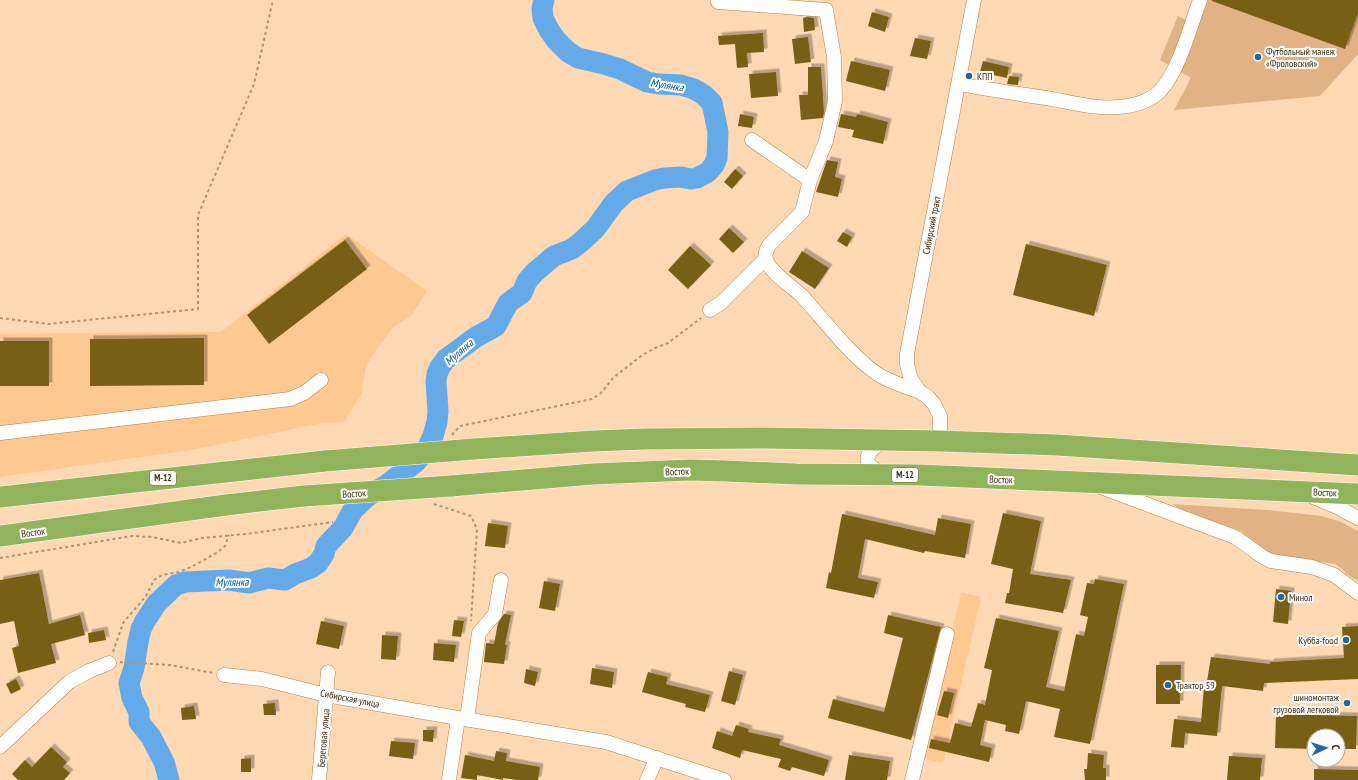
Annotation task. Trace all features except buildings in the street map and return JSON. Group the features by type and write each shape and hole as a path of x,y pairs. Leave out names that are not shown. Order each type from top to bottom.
{"highway":[{"name":"М-12","path":"0,497 240,469 325,461 474,449 645,439 763,438 940,441 1057,445 1358,464"},
{"name":"Восток","path":"0,536 218,506 304,496 593,474 690,470 1090,482 1358,494"}],"street":[{"name":"Сибирский тракт","path":"940,441 940,416 934,404 928,397 920,392 911,379 907,365 907,354 974,0"},
{"path":"959,84 1106,107 1126,106 1144,101 1152,98 1172,75 1200,0"},
{"path":"718,2 826,10 834,57 835,101 826,141 810,180 802,212 769,245 766,252 766,258 770,266 800,294 846,346 868,367 884,378 920,392"},
{"path":"752,140 810,180"},
{"path":"710,310 721,302 766,258"},
{"path":"0,434 290,400 304,393 321,380"},
{"path":"886,441 874,447 867,459 868,464 873,468 890,475"},
{"path":"1090,482 1235,537 1271,561 1312,567 1322,570 1338,578 1358,593"},
{"path":"1296,491 1335,506 1358,518"},
{"path":"449,780 479,633 495,614 501,580"},
{"path":"912,780 947,634"},
{"path":"0,747 69,682 89,671 111,662"},
{"name":"Береговая улица","path":"319,780 328,672"},
{"name":"Сибирская улица","path":"224,675 262,680 326,695 606,742 724,780"},
{"path":"647,780 657,758"}],"path":[{"path":"0,318 48,324 198,309 198,215 254,84 273,0"},
{"path":"0,558 132,536 152,537 181,542 202,538 229,536 333,522"},
{"path":"224,675 170,665 111,662 111,657 123,623 146,596 154,580 162,575 179,572 193,566 218,552 225,546 229,536"}],"shaded area":[{"name":"Футбольный манеж «Фроловский»","path":"1193,0 1358,0 1358,54 1320,96 1174,110 1191,78 1160,60 1178,16 1186,20"},
{"path":"346,234 427,291 411,316 393,327 371,357 366,367 362,393 344,422 323,423 191,450 0,477 0,334 221,332"},
{"path":"1172,504 1267,510 1321,516 1339,521 1358,531 1358,580 1348,575 1335,564 1272,555 1259,548 1242,532 1183,511"},
{"path":"961,592 981,597 943,763 923,758"}],"waterway":[{"name":"Мулянка","path":"169,780 164,762 151,737 139,722 139,712 132,698 129,683 134,668 141,629 157,603 176,585 185,582 229,580 249,583 268,578 285,580 295,574 311,568 318,563 324,554 326,546 343,528 353,510 369,495 385,486 416,462 427,449 437,422 437,374 446,359 476,337 496,326 508,303 522,293 527,281 535,272 554,256 572,249 581,242 595,229 614,203 627,191 664,178 697,178 708,172 714,165 717,158 718,132 712,103 704,95 694,89 681,85 647,82 620,69 578,58 568,52 556,40 549,30 543,18 542,8 544,0"}],"place":[{"name":"Футбольный манеж «Фроловский»","path":"1258,57"},
{"name":"КПП","path":"969,76"},
{"name":"Минол","path":"1281,597"},
{"name":"Кубба-food","path":"1346,640"},
{"name":"Трактор 59","path":"1168,685"},
{"name":"шиномонтаж грузовой легковой","path":"1347,703"}]}
